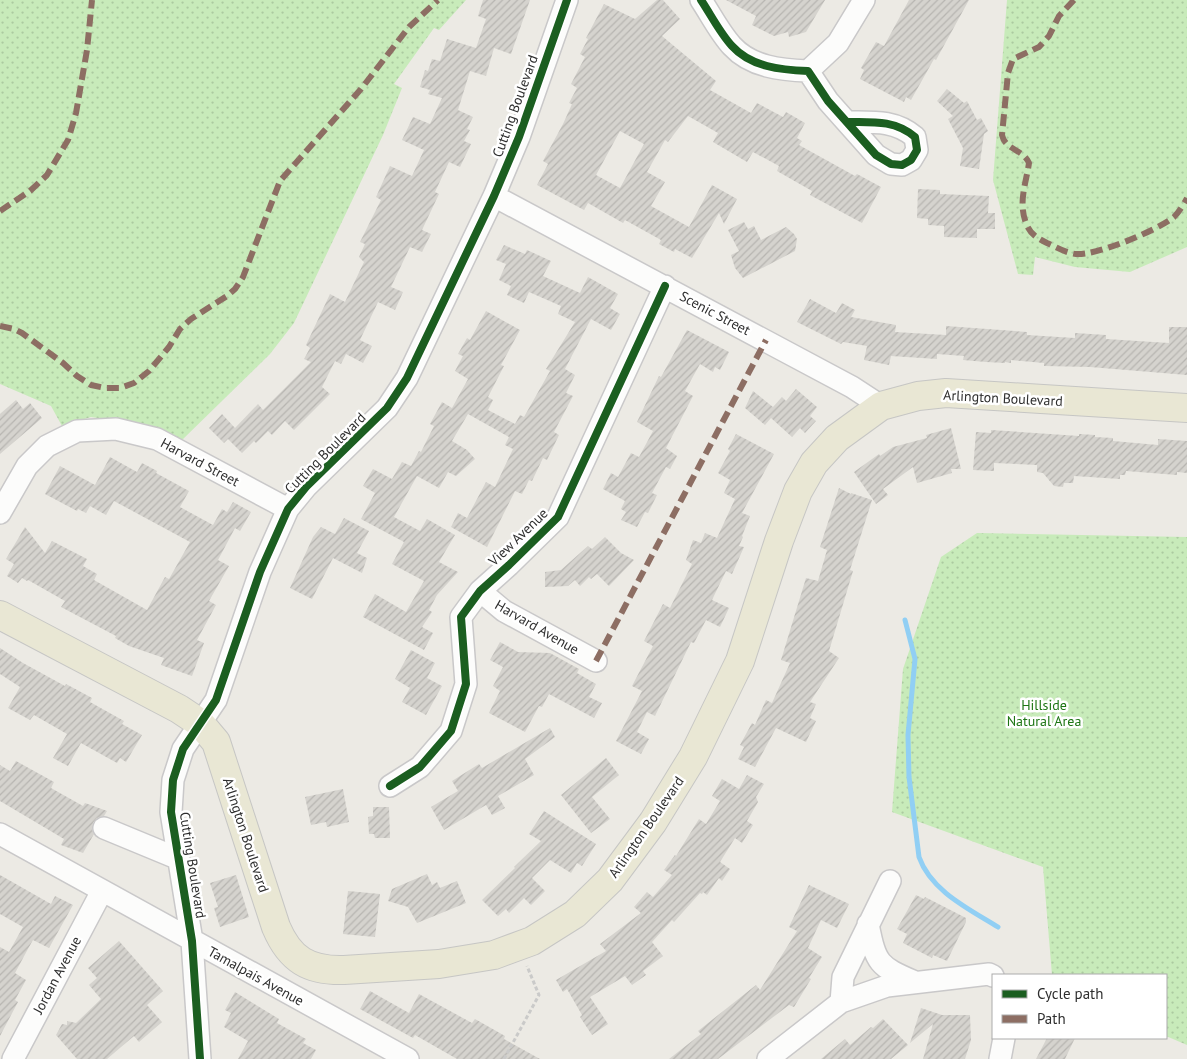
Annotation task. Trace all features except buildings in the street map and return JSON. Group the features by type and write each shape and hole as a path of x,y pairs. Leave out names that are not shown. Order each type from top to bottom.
{"main road":[{"name":"Arlington Boulevard","path":"0,615 139,687 200,723 216,742 273,918 283,942 291,954 316,968 330,970 439,964 494,955 532,941 575,914 610,880 653,822 693,757 740,661 779,541 798,492 814,463 837,438 881,406 918,396 946,393 1187,408"}],"street":[{"name":"Cutting Boulevard","path":"200,1059 192,941 172,812 173,780 183,749 216,700 260,572 288,509 306,487 387,408 402,385 494,196 518,136 567,0"},
{"path":"701,0 732,46 757,64 785,70 808,71 838,43 864,0"},
{"path":"808,71 828,101 848,122"},
{"name":"Scenic Street","path":"494,196 852,386 881,406"},
{"name":"View Avenue","path":"390,786 420,767 451,731 466,684 461,618 480,591 558,517 665,286"},
{"name":"Harvard Street","path":"0,513 27,466 47,446 77,431 116,429 158,439 288,509"},
{"name":"Harvard Avenue","path":"480,591 504,611 596,661"},
{"path":"104,828 179,859"},
{"name":"Tamalpais Avenue","path":"0,834 408,1059"},
{"path":"841,1002 843,976 890,882"},
{"name":"Jordan Avenue","path":"12,1059 102,891"},
{"path":"868,924 873,948 880,963 893,973 923,981"},
{"path":"768,1059 841,1002 887,986 989,974 992,976"},
{"path":"1000,1059 1004,1039"},
{"path":"0,1053 12,1059"}],"path":[{"path":"504,1059 538,995 519,946"}],"green space":[{"path":"0,0 466,0 439,30 434,28 394,84 402,88 383,135 294,323 270,354 181,441 125,422 91,417 62,426 51,406 0,384"},
{"path":"1007,0 1187,0 1187,247 1130,272 1075,267 1035,257 1033,275 1018,274 993,180"},
{"name":"Hillside Natural Area","path":"977,533 1187,537 1187,1045 1167,1036 1167,974 1052,974 1043,867 892,812 903,669 941,557"}],"waterway":[{"path":"905,620 915,659 908,735 909,777 919,857 932,880 952,898 998,927"}],"marked path":[{"path":"0,211 30,191 47,175 68,140 76,113 87,50 92,0"},
{"path":"0,326 22,333 91,385 105,388 120,388 134,383 149,371 169,347 180,329 191,319 235,289 243,277 280,181 361,89 409,27 438,0"},
{"path":"1074,0 1059,16 1049,36 1039,47 1013,59 1008,73 1002,135 1007,144 1023,155 1029,163 1023,193 1024,215 1028,227 1037,237 1057,248 1076,254 1085,254 1112,247 1155,229 1174,217 1187,198"},
{"path":"596,661 766,340"}],"cycle path":[{"path":"200,1059 192,941 171,812 173,780 183,749 216,700 260,572 288,509 306,487 387,408 407,378 494,196 519,137 567,0"},
{"path":"701,0 732,46 748,59 767,66 787,70 808,71 828,101 876,155 891,164 902,165 911,160 917,150 915,137 900,127 883,123 848,122"},
{"path":"390,786 420,767 451,731 466,684 461,617 480,591 558,517 665,286"}]}
